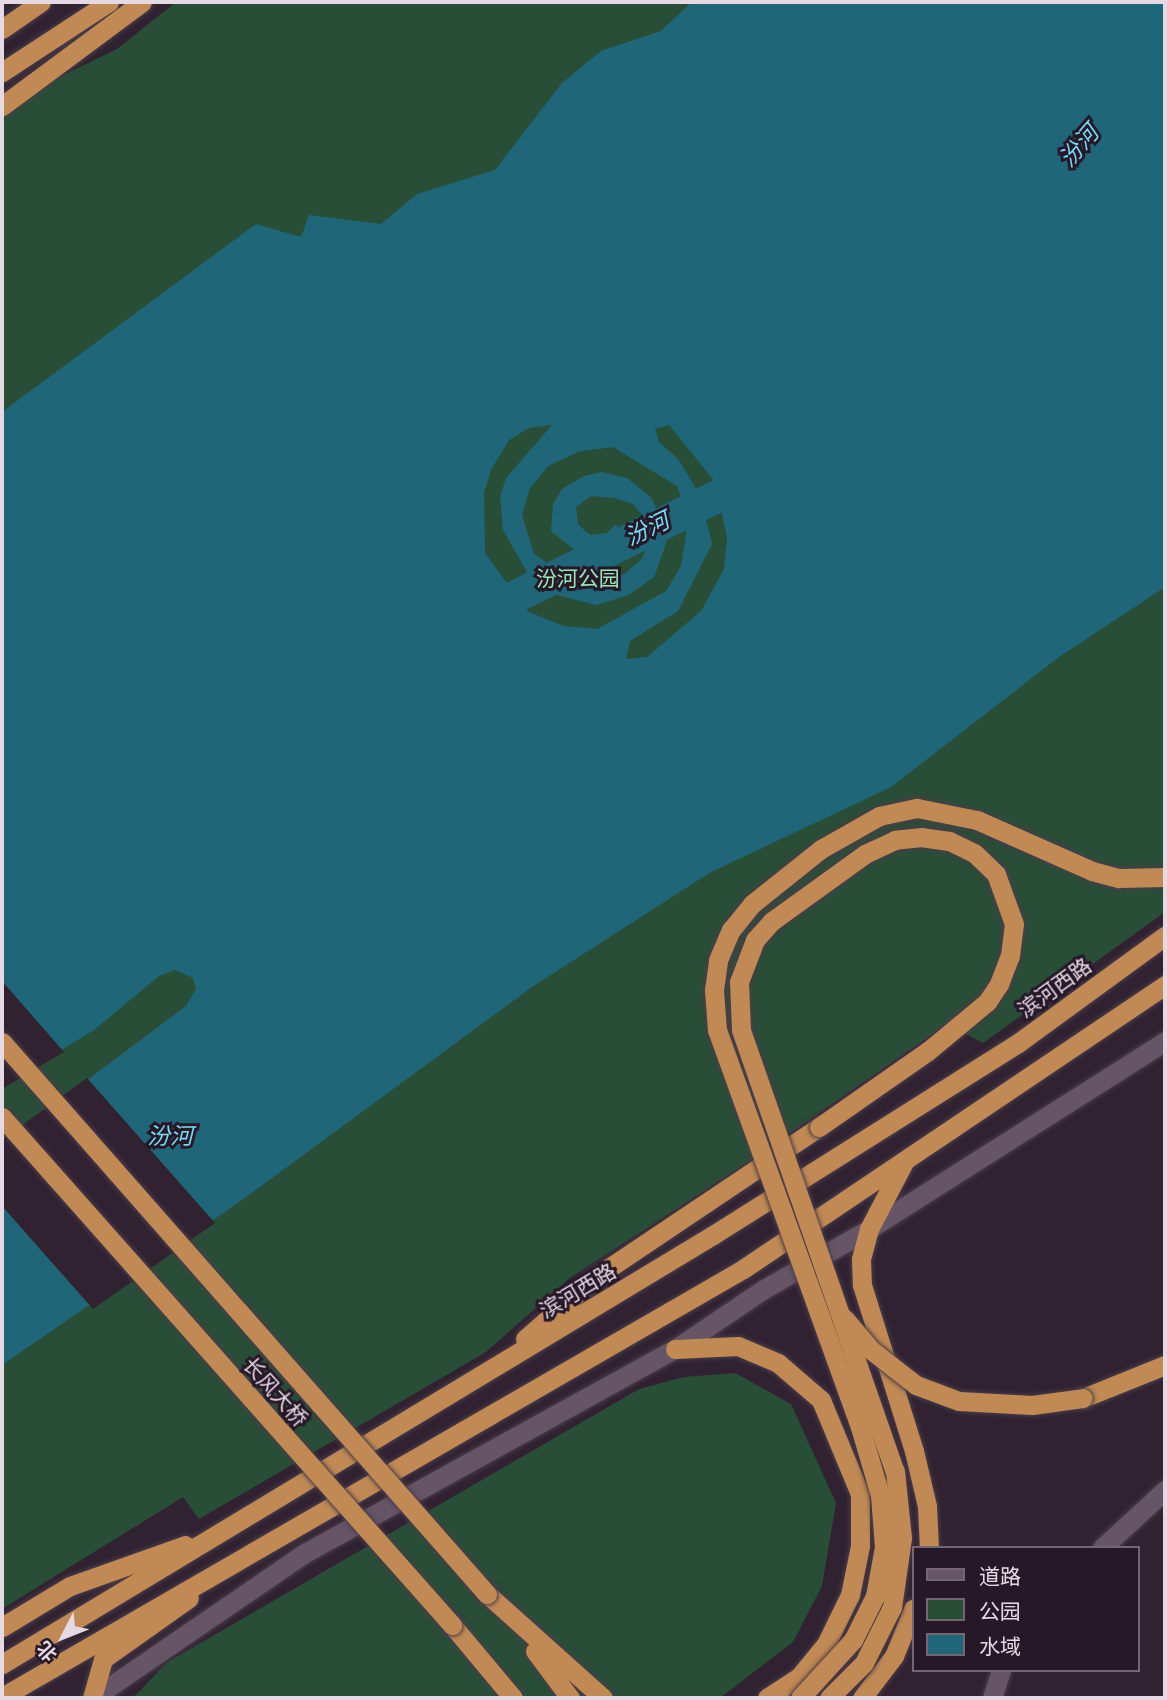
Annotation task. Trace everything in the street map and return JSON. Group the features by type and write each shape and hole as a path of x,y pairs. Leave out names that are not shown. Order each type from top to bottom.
{"highway":[{"path":"2,29 41,2"},
{"path":"2,72 109,2"},
{"path":"2,106 138,4"},
{"path":"800,1698 853,1640 875,1596 884,1547 880,1495 860,1427 717,1030 714,990 718,960 731,930 752,904 821,849 880,816 917,808 977,820 1092,871 1119,877 1165,877"},
{"path":"482,1376 597,1276 819,1127 929,1051 987,1002 999,984 1010,956 1014,924 996,874 974,853 949,841 895,840 792,902 755,940 744,961 737,1009 741,1030 838,1310 895,1471 902,1538 892,1607 864,1663 829,1698"},
{"name":"滨河西路","path":"2,1664 482,1376 1018,1043 1165,936"},
{"path":"2,1697 241,1555 605,1351 743,1269 1165,985"},
{"path":"2,1042 487,1594 570,1698"},
{"name":"长风大桥","path":"2,1117 452,1625 513,1698"},
{"path":"905,1161 869,1229 861,1259 862,1284 914,1451 927,1506 929,1546"},
{"path":"838,1310 871,1350 916,1385 959,1401 1031,1405 1083,1398 1165,1365"},
{"path":"675,1349 738,1346 778,1363 821,1400 860,1494 860,1546 850,1595 826,1644 799,1677 767,1698"},
{"path":"2,1627 70,1586 226,1531"},
{"path":"92,1698 103,1659 148,1631 241,1555"},
{"path":"487,1594 603,1698"},
{"path":"862,1698 894,1656 912,1611"},
{"path":"452,1625 497,1698"}],"street":[{"path":"92,1698 303,1554 675,1349 764,1289 869,1229 1165,1041"},
{"path":"1104,1546 1165,1490"},
{"path":"992,1698 1000,1672"}],"green space":[{"name":"汾河公园","path":"176,2 1165,2 1165,912 983,1043 947,1024 747,1163 570,1278 486,1352 199,1519 183,1497 2,1609 2,105 117,49"},
{"path":"735,1373 791,1404 836,1503 822,1586 793,1642 720,1698 133,1698 166,1663 639,1389 684,1377"}],"water":[{"name":"汾河公园","path":"692,2 1165,2 1165,587 1059,657 891,787 711,872 532,987 242,1200 2,1365 2,1144 186,1006 196,989 193,978 175,970 159,976 94,1030 2,1086 2,412 256,224 301,237 309,215 381,224 417,194 495,170 562,83 601,51 661,31","holes":["552,425 506,478 500,497 503,530 527,572 549,593 596,605 629,595 654,577 669,535 651,497 627,478 602,472 584,476 562,489 553,504 551,531 581,555 599,559 613,552 623,536 616,524 607,533 590,535 578,524 576,507 591,496 615,498 633,504 644,517 649,543 641,560 624,574 600,582 581,583 534,554 522,515 530,488 548,466 580,451 613,447 677,486 683,503 687,527 681,566 666,591 597,629 563,626 527,611 485,553 484,492 492,468 509,440 529,428","669,425 716,483 727,538 724,569 701,611 647,657 626,659 630,641 678,611 712,544 700,495 678,459 659,442 655,429"]}],"pier":[{"path":"2,981 64,1052 2,1089"},
{"path":"87,1078 215,1223 93,1309 2,1206 2,1140"}],"waterway":[{"name":"汾河","path":"475,616 759,475"}]}
